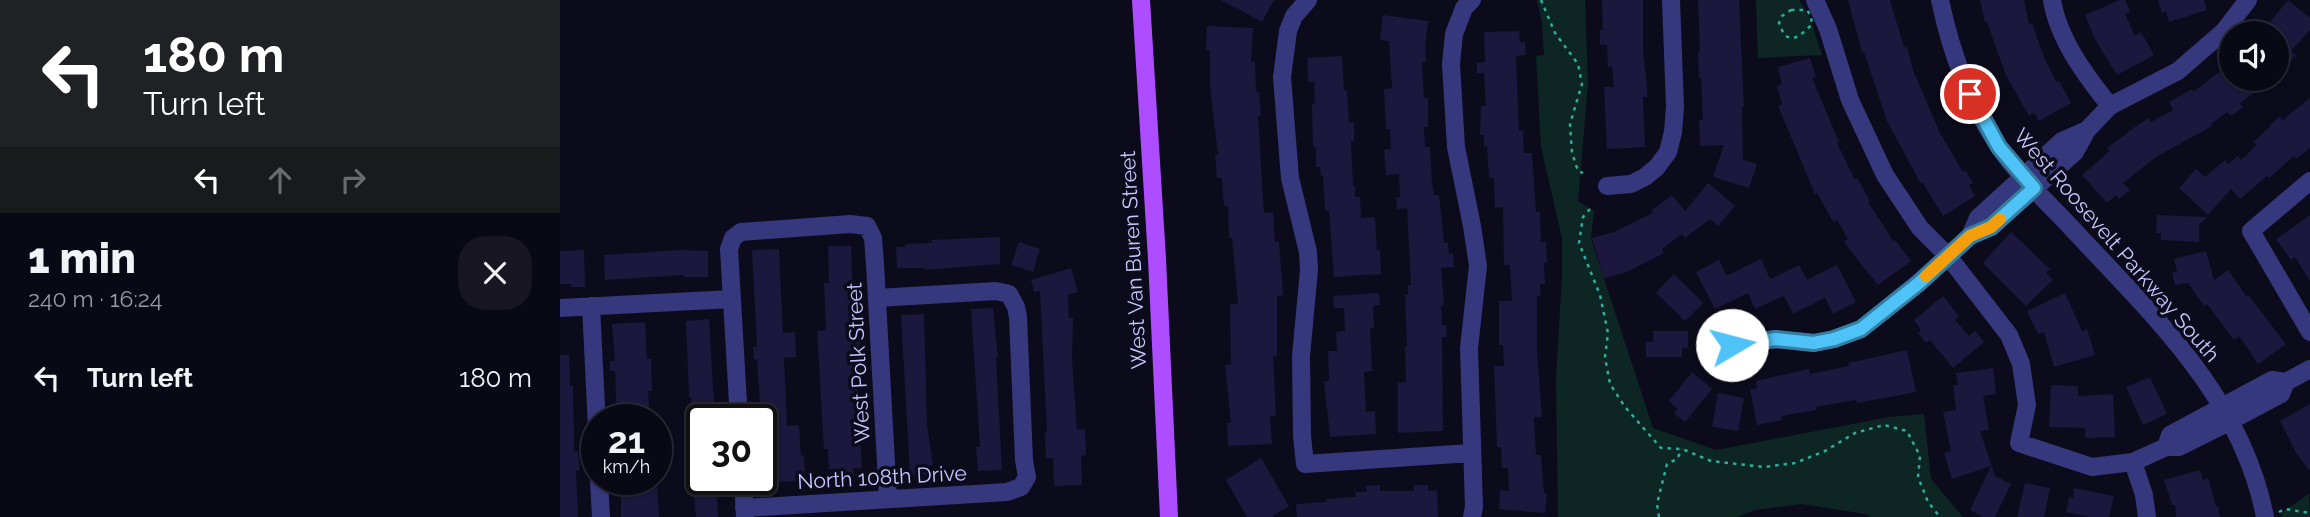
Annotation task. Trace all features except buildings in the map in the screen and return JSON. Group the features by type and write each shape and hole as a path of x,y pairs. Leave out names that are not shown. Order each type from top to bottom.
{"main road":[{"name":"West Van Buren Street","path":"1141,0 1169,517"}],"street":[{"path":"1308,0 1294,16 1285,47 1282,77 1290,178 1308,252 1309,270 1301,356 1305,464 1471,453"},
{"path":"1607,186 1631,184 1645,177 1668,152 1675,107 1671,0"},
{"name":"West Roosevelt Parkway South","path":"1940,0 1961,76 1999,147 2029,183 2165,327 2201,373 2227,413 2249,458 2270,515"},
{"path":"2052,0 2065,37 2091,82 2110,106"},
{"path":"1732,345 1776,339 1814,343 1861,329 1919,283 1970,236 1991,227 2062,141 2087,130 2110,106 2178,71 2224,31 2248,0"},
{"path":"1462,3 1454,34 1451,64 1456,147 1478,266 1469,348 1474,507 1472,517"},
{"path":"1809,5 1828,29 1850,100 1885,175 1920,228 1948,256 2009,335 2021,364 2027,405 2019,443 2092,467 2133,461 2166,447 2179,447 2227,413 2281,394 2286,382 2310,369"},
{"path":"2310,181 2250,231 2310,332"},
{"name":"West Polk Street","path":"732,299 729,249 733,238 741,232 850,224 867,226 873,238 888,499"},
{"name":"North 108th Drive","path":"744,512 1007,492 1021,486 1027,477 1018,317 1009,294 996,291 877,298"},
{"path":"560,308 732,299 738,404"},
{"path":"591,306 596,404"},
{"path":"2133,461 2144,495 2147,517"},
{"path":"600,495 601,517"}],"path":[{"path":"1541,0 1555,33 1578,64 1582,84 1570,124 1572,153 1578,171 1583,173"},
{"path":"1809,5 1791,10 1782,16 1779,23 1782,32 1788,37 1798,37 1812,25"},
{"path":"1590,209 1583,217 1579,243 1600,295 1608,333 1605,357 1610,384 1625,407 1661,448 1682,449 1711,461 1764,467 1795,463 1825,451 1856,433 1884,425 1907,430 1920,456 1918,477 1928,502 1939,517"},
{"path":"1659,517 1657,505 1667,464 1677,459 1682,449"},
{"path":"2270,515 2285,509 2310,513"}],"green space":[{"path":"1537,0 1585,0 1588,84 1578,201 1594,211 1591,239 1653,428 1716,450 1889,417 1924,414 1931,479 1963,517 1871,517 1802,504 1755,510 1737,517 1558,517 1556,377 1562,238 1541,147 1536,56 1544,55 1542,22"},
{"path":"1756,0 1799,0 1809,15 1822,55 1758,58"},
{"path":"2309,494 2310,517 2282,517 2281,513"}],"slow traffic":[{"path":"1926,276 1970,236 1991,227 2000,219"}],"route":[{"path":"1732,345 1776,339 1814,343 1861,329 1919,283 1970,236 1991,227 2034,188 1999,147 1970,94"}]}
